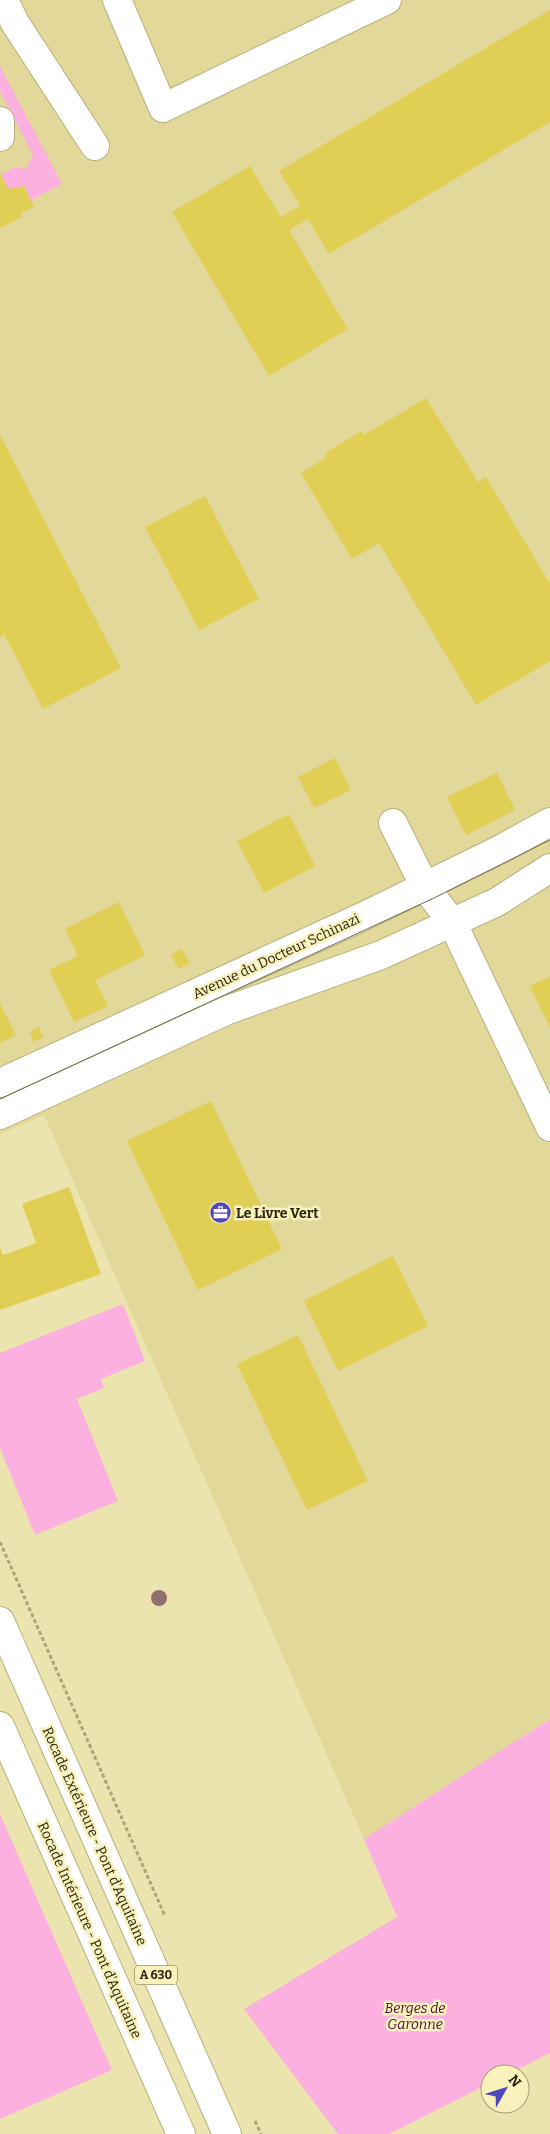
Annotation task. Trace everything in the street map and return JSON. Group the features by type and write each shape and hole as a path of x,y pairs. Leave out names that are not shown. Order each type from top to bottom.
{"main road":[{"path":"4,0 15,23 95,146"},
{"path":"117,0 163,108 387,0"},
{"path":"0,121 0,137"},
{"name":"Avenue du Docteur Schinazi","path":"0,1083 425,887 550,822"},
{"path":"393,823 425,887 452,922 550,1127"},
{"name":"Avenue du Docteur Schinazi","path":"0,1115 228,1010 381,955 497,902 550,868"},
{"name":"Rocade Extérieure - Pont d'Aquitaine","path":"0,1621 227,2134"},
{"name":"Rocade Intérieure - Pont d'Aquitaine","path":"0,1726 181,2134"}],"path":[{"path":"0,1542 115,1802"}],"shaded area":[{"path":"0,0 550,0 550,1719 364,1839 44,1115 0,1134"}],"green space":[{"path":"0,66 62,184 31,200 24,186 8,189 1,175 15,167 26,169 33,155 0,91"},
{"path":"123,1304 145,1361 101,1379 104,1388 77,1399 118,1501 35,1535 0,1448 0,1353"},
{"name":"Berges de Garonne","path":"550,1719 550,2053 528,2064 480,2064 480,2088 389,2134 338,2134 244,2009 397,1917 364,1839"},
{"path":"0,1814 112,2070 0,2119"}],"building":[{"path":"550,10 550,122 329,254 308,219 289,230 348,329 269,376 172,212 250,166 281,217 300,206 279,171"},
{"path":"0,173 8,189 24,186 34,207 20,213 22,217 0,228"},
{"path":"426,398 478,482 486,477 550,584 550,661 476,705 379,543 352,559 301,473 327,457 325,453 362,431 364,435"},
{"path":"0,435 121,668 43,709 4,634 0,637"},
{"path":"205,496 259,599 199,630 145,527"},
{"path":"335,758 351,790 314,808 298,777"},
{"path":"497,773 515,810 466,835 447,797"},
{"path":"289,814 315,866 264,893 237,841"},
{"path":"119,902 145,955 95,980 108,1006 74,1022 49,970 78,956 65,929"},
{"path":"182,949 190,963 179,969 171,955"},
{"path":"550,976 550,1028 530,986"},
{"path":"0,1004 16,1035 0,1043"},
{"path":"39,1027 43,1037 33,1042 30,1032"},
{"path":"211,1101 282,1249 198,1290 127,1141"},
{"path":"69,1187 101,1274 0,1310 0,1247 3,1255 36,1243 22,1204"},
{"path":"393,1256 428,1326 338,1371 304,1301"},
{"path":"298,1335 368,1481 307,1510 237,1364"}],"tram line":[{"path":"0,1099 434,898 550,840"}],"place":[{"name":"Le Livre Vert","path":"220,1213"}]}
